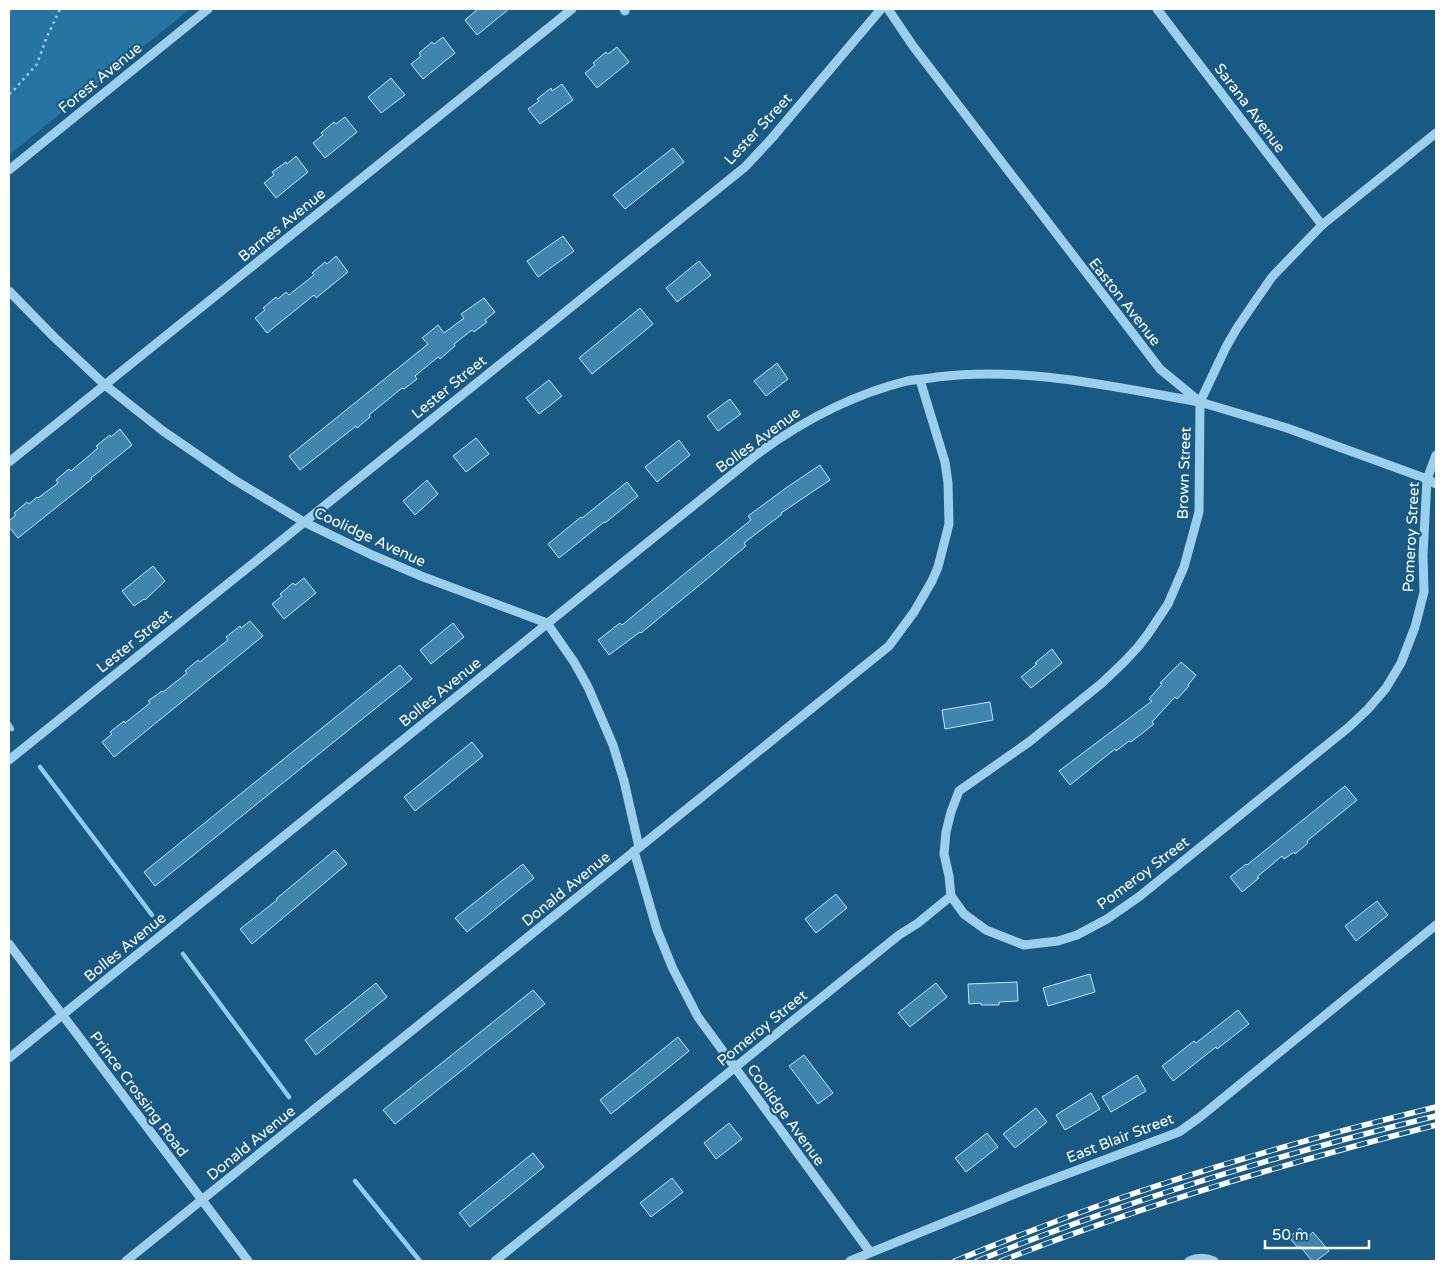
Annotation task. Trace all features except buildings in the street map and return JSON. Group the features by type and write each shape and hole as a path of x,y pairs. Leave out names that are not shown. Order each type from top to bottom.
{"street":[{"name":"Forest Avenue","path":"9,170 208,9"},
{"name":"Barnes Avenue","path":"9,462 572,9"},
{"name":"Lester Street","path":"9,760 745,167 772,138 881,9"},
{"name":"Easton Avenue","path":"888,9 913,46 1160,369 1200,402 1287,428 1427,479 1436,484"},
{"name":"Sarana Avenue","path":"1157,9 1322,224"},
{"name":"Brown Street","path":"951,896 944,854 946,832 959,791 1029,742 1102,683 1138,647 1168,604 1184,567 1199,512 1200,402 1226,347 1272,277 1322,224 1436,133"},
{"name":"Coolidge Avenue","path":"9,291 105,385 163,431 233,479 304,522 372,555 421,576 547,624 574,662 588,687 610,737 624,780 636,849 657,930 672,969 698,1017 870,1252"},
{"path":"920,380 958,375 1021,375 1068,380 1200,402"},
{"name":"Bolles Avenue","path":"9,1058 756,455 807,420 849,400 908,381 920,380"},
{"name":"Donald Avenue","path":"126,1261 889,646 929,588 938,567 949,524 945,462 920,380"},
{"name":"Pomeroy Street","path":"495,1261 899,935 918,923 951,896 964,914 986,930 1024,945 1058,941 1077,935 1107,919 1140,896 1349,727 1386,688 1400,663 1415,627 1424,592 1427,479 1436,455"},
{"name":"East Blair Street","path":"850,1261 1032,1187 1178,1132 1200,1117 1436,925"},
{"name":"Prince Crossing Road","path":"9,944 248,1261"},
{"path":"1189,1261 1196,1258 1207,1258 1214,1261"}],"path":[{"path":"9,94 13,92 36,64 60,9"}],"shaded area":[{"path":"9,9 190,9 9,155"}],"waterway":[{"path":"9,724 12,729"},
{"path":"40,767 152,915"},
{"path":"183,954 289,1097"},
{"path":"355,1181 420,1261"}],"railway":[{"path":"955,1261 1077,1213 1179,1178 1307,1140 1436,1107"},
{"path":"977,1261 1090,1218 1204,1180 1319,1146 1436,1116"},
{"path":"1001,1261 1162,1203 1326,1154 1436,1125"}]}
